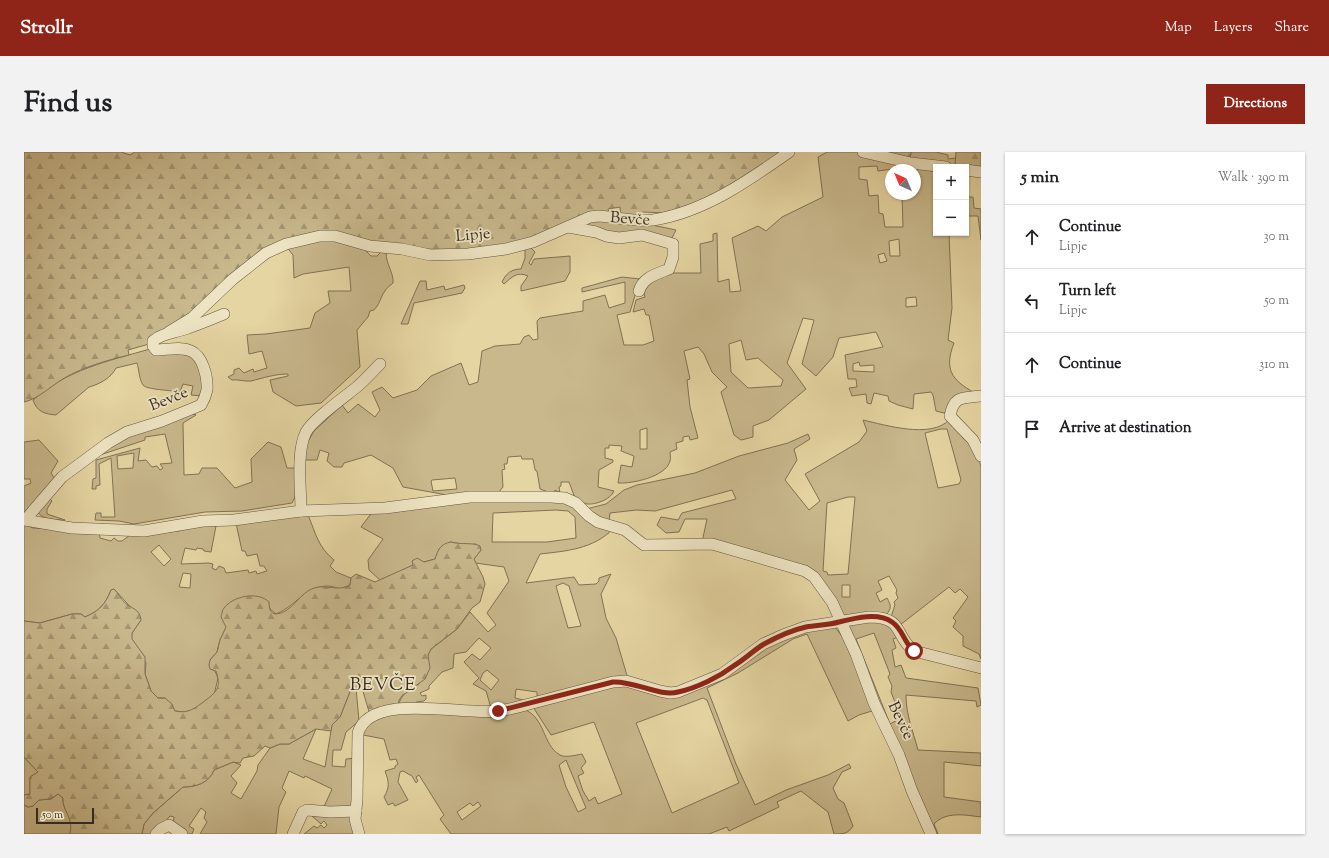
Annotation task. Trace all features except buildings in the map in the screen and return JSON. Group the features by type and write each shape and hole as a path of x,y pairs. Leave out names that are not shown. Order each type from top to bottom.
{"street":[{"name":"Lipje","path":"170,332 192,318 233,279 266,253 286,244 320,236 335,236 370,246 402,248 430,255 468,254 506,249 532,242 590,217 598,216 652,220 695,209 736,187 788,152"},
{"path":"863,152 889,159 933,165"},
{"path":"969,170 981,172"},
{"name":"Bevče","path":"568,227 619,238 642,235 672,244 674,256 670,269 645,280 641,284 639,291"},
{"name":"Bevče","path":"224,314 186,329 170,332 153,341 153,346 156,350 172,349 192,351 199,358 203,366 207,388 201,405 162,421 127,432 108,443 62,477 25,520 72,528 144,531 203,521 234,520 301,511 385,508 470,497 536,496 565,498 576,503 589,516 598,522 625,530 644,545 712,544 805,571 814,577 824,589 899,755 912,791 931,834"},
{"path":"301,511 301,456 306,432 327,410 360,384 380,364"},
{"path":"981,396 968,396 956,401 951,407 950,416 973,440 981,456"},
{"path":"359,834 355,819 359,769 358,733 360,726 370,717 393,710 425,708 464,712 498,711 613,682 626,681 660,692 678,692 722,674 763,644 783,635 805,627 874,617 892,621 898,627 910,648 914,651 981,668"},
{"path":"293,834 304,812 307,810 330,812 356,811"},
{"path":"156,834 161,829 169,825 182,834"}],"green space":[{"path":"24,152 121,152 130,155 135,152 778,152 777,157 714,196 666,213 643,212 634,216 621,216 620,207 608,209 609,214 516,243 453,251 294,238 149,344 128,350 129,355 75,372 35,398 24,402"},
{"path":"827,152 858,152 898,164 885,164 885,170 878,171 877,166 859,167 859,179 867,180 869,196 878,195 879,213 883,214 885,227 903,227 902,200 921,200 921,169 933,167 933,236 949,236 952,308 948,340 954,343 951,352 950,367 955,378 975,393 944,413 936,411 931,392 914,394 913,409 889,401 888,396 874,393 871,404 867,403 866,394 852,396 849,388 857,387 856,379 848,379 845,355 883,347 876,332 839,338 833,357 816,376 802,364 814,320 803,318 787,363 806,389 769,420 753,426 753,437 741,440 734,435 721,392 727,387 712,372 704,354 698,347 684,351 690,379 687,380 690,407 698,438 690,440 689,436 683,437 683,441 676,443 677,449 670,452 670,461 667,467 662,471 639,481 624,483 618,483 621,465 632,467 634,456 621,451 622,446 609,445 609,448 605,448 605,458 613,460 613,462 599,470 598,487 614,491 610,497 599,502 587,504 575,498 569,482 561,482 561,486 559,487 560,493 555,490 554,494 540,489 533,459 522,459 521,456 508,457 507,464 504,464 505,469 502,470 503,487 498,493 447,495 403,487 393,468 371,455 344,463 342,467 334,467 327,461 329,453 320,450 317,460 304,460 305,447 314,431 342,405 348,413 358,404 375,417 380,410 372,392 382,387 393,398 417,390 431,376 461,363 469,385 478,382 482,351 495,346 520,344 524,337 529,335 533,340 538,339 537,321 540,318 583,311 583,301 605,295 609,308 625,303 625,282 582,292 582,288 622,277 640,279 630,312 617,315 624,345 643,345 654,341 649,315 646,315 644,309 633,312 636,300 645,297 642,286 670,273 701,273 700,244 713,241 713,234 717,233 718,282 729,279 730,292 741,291 732,238 758,226 766,231 782,217 823,197 818,157","holes":["899,239 900,256 890,256 889,241","884,253 887,261 880,263 878,255","916,297 917,306 906,307 906,298","741,340 746,360 758,358 783,380 781,386 748,388 731,372 729,344","859,362 860,366 874,365 874,372 853,371 853,364","647,428 647,449 640,449 640,430","455,478 457,489 433,491 432,480"]},
{"path":"867,152 911,152 910,160"},
{"path":"911,152 936,152 948,155 948,159 956,158 955,164 940,164 910,160"},
{"path":"956,152 981,152 981,170 969,168 969,164 955,164"},
{"path":"969,197 973,197 974,208 981,209 981,240 978,216 969,216"},
{"path":"589,219 652,225 676,230 672,238 628,235 583,227"},
{"path":"324,238 365,250 371,256 377,256 381,252 386,252 393,283 383,293 377,307 370,311 368,317 357,330 360,367 321,403 296,406 273,392 270,380 288,376 288,374 274,375 249,381 232,380 228,377 234,374 234,370 239,368 244,373 253,369 254,372 267,368 262,351 249,354 247,335 310,328 315,313 330,303 328,291 351,291 349,267 303,274 294,278 293,255 286,246"},
{"path":"531,248 535,252 529,263 531,265 534,259 570,256 570,272 565,281 521,291 521,286 528,276 518,274 504,284 502,282 507,274 521,269 525,258 525,249"},
{"path":"420,281 426,281 427,290 444,286 445,290 464,285 465,288 462,293 414,303 408,324 401,324"},
{"path":"150,349 187,351 201,366 203,396 191,395 193,386 183,384 180,392 145,387 141,380 137,363 116,368 108,378 89,387 56,415 42,412 33,400 59,381 73,374 103,362"},
{"path":"191,413 196,415 183,423 184,475 199,474 202,468 217,468 235,488 252,482 251,459 268,442 281,447 287,468 297,468 297,493 292,503 242,511 205,512 134,524 119,521 95,520 96,513 101,513 101,517 115,517 111,458 99,464 100,485 96,486 96,489 92,489 93,479 96,478 96,460 140,448 138,461 146,460 152,467 157,466 160,470 163,468 160,464 172,463 165,434 145,437 145,440 100,455 123,437","holes":["134,453 133,468 118,469 117,456"]},
{"path":"863,420 895,427 920,430 941,426 949,420 977,453 981,467 981,659 979,654 963,646 963,636 953,627 956,621 953,618 968,597 960,589 955,593 949,587 900,625 891,617 895,605 894,602 898,598 896,593 897,590 889,576 878,581 882,590 876,593 880,602 887,598 890,608 886,615 845,618 820,580 702,542 707,519 685,519 679,532 666,533 657,525 661,517 678,520 682,513 736,499 732,490 655,511 636,510 610,513 609,522 587,510 606,504 624,490 637,485 695,473 739,456 788,443 808,434 810,439 794,449 797,460 785,480 809,510 820,501 805,474 859,442 867,431","holes":["947,429 961,480 959,484 938,488 925,433","848,497 855,497 848,574 828,575 827,572 823,571 827,503","842,585 850,585 850,597 842,597"]},
{"path":"39,440 58,461 51,473 56,481 24,516 24,486 31,483 30,479 24,479 24,442"},
{"path":"47,496 52,501 47,509 47,514 65,520 53,520 45,518 39,514 37,511"},
{"path":"436,501 565,502 613,529 605,536 588,545 560,552 540,554 526,583 574,577 579,585 596,584 599,581 599,578 611,574 601,594 606,618 616,638 628,679 537,700 537,692 516,689 515,698 523,700 524,703 491,708 486,691 473,684 479,678 464,662 472,654 480,660 491,648 479,638 466,652 454,654 453,668 442,672 429,686 429,689 420,693 422,696 426,695 426,699 424,701 416,702 415,705 398,707 401,699 406,693 419,684 428,663 428,655 431,649 457,629 470,612 488,632 496,625 487,613 509,581 504,567 475,563 474,559 481,550 476,544 466,545 451,542 439,549 435,559 413,565 383,580 380,580 369,570 368,560 383,539 361,527 373,511","holes":["556,510 568,511 575,517 576,538 547,542 492,542 493,513","563,583 569,586 581,626 568,628 556,586","487,670 499,680 491,690 480,680 483,673"]},
{"path":"308,515 321,545 334,560 330,566 336,572 351,578 350,585 340,589 330,586 313,589 276,614 270,609 268,602 227,626 220,640 217,652 210,660 218,678 214,695 195,710 183,712 175,711 165,698 158,698 151,691 145,674 146,663 131,640 132,633 141,620 114,589 111,590 101,607 85,617 81,614 72,614 40,623 24,621 24,524 33,528 99,531 100,538 111,541 114,538 118,541 122,541 130,535 179,531 198,525 216,526 211,552 197,548 196,550 185,548 181,564 209,563 213,564 212,568 216,570 219,566 224,568 226,573 248,570 249,573 256,571 257,574 267,571 264,566 260,566 257,554 247,556 245,551 242,551 236,523","holes":["159,545 171,559 164,566 151,552","183,573 191,574 190,588 179,587"]},
{"path":"451,542 480,546 481,550 474,559 485,584 480,602 472,608 457,629 431,649 428,655 430,668 425,679 402,696 399,700 398,707 370,715 362,688 351,689 340,717 332,725 331,731 316,729 289,744 280,744 270,748 265,746 254,756 243,758 240,763 233,762 214,770 209,778 202,783 183,787 153,813 144,824 142,834 70,834 71,828 64,807 63,798 58,794 51,799 39,800 33,806 28,807 24,805 24,795 30,794 30,777 38,772 24,757 24,621 40,623 72,614 81,614 85,617 101,607 111,590 114,589 124,602 137,611 140,616 141,620 132,633 132,639 145,657 145,674 151,691 158,698 165,698 172,704 175,711 184,712 192,710 216,691 218,681 216,671 210,669 209,665 210,660 217,652 220,640 226,627 221,617 223,610 233,600 246,596 259,597 269,602 272,613 282,613 309,590 319,587 346,587 350,585 351,578 356,574 375,582 413,565 412,561 417,558 424,562 435,559 440,548 444,544"},
{"path":"884,620 901,636 893,639 896,648 892,650 895,667 901,665 906,678 978,688 981,705 977,707 976,701 906,695 906,702 908,716 918,750 981,753 981,766 944,762 944,797 981,802 981,817 956,815 944,817 934,824 938,834 933,834 844,623","holes":["874,633 890,674 888,677 892,686 891,692 901,718 890,724 856,639"]},
{"path":"835,627 847,643 875,710 859,715 848,721 807,634 793,639 738,673 707,688 736,764 755,805 786,790 828,775 849,764 851,768 842,772 833,788 838,799 844,803 853,826 849,831 843,834 834,834 828,812 801,791 777,802 779,807 729,831 727,827 709,834 451,834 440,819 444,815 419,775 416,777 418,781 416,783 412,776 403,771 400,772 398,782 408,800 395,806 393,803 388,805 384,797 388,784 385,771 395,768 398,764 396,759 390,760 384,739 363,735 367,723 399,711 523,709 536,718 550,745 560,755 568,756 582,754 586,762 581,768 584,773 578,776 583,791 589,801 595,797 598,804 622,794 594,722 551,735 533,707 617,684 673,696 768,645 800,632","holes":["703,698 707,700 739,783 672,813 636,723","566,760 586,808 578,812 566,787 559,765","478,802 481,806 462,820 457,812 470,803 473,806"]},
{"path":"356,688 359,721 346,732 341,750 333,750 332,766 345,767 346,759 357,758 354,805 322,811 332,789 305,776 304,778 289,771 282,788 286,792 279,807 276,834 200,834 207,822 204,818 206,812 201,808 189,826 194,829 192,834 185,834 173,824 174,817 170,816 155,834 142,834 144,824 153,813 183,787 202,783 209,778 214,770 233,762 241,765 231,776 237,783 231,793 241,799 257,771 258,765 270,748 280,744 289,744 316,729 303,759 325,767 332,725 340,717 351,689"},
{"path":"24,757 38,772 30,777 30,794 24,795"},
{"path":"58,794 63,798 64,807 70,818 70,834 24,834 24,805 28,807 33,806 39,800 51,799"},
{"path":"350,814 357,834 304,834 314,826 317,828 321,825 324,828 327,825 324,821 321,824 312,816"}],"district":[{"name":"BEVČE","path":"383,686"}],"route":[{"path":"498,711 613,682 626,681 660,692 678,692 722,674 763,644 783,635 805,627 837,623 856,618 879,617 892,621 898,627 910,648 914,651"}]}
